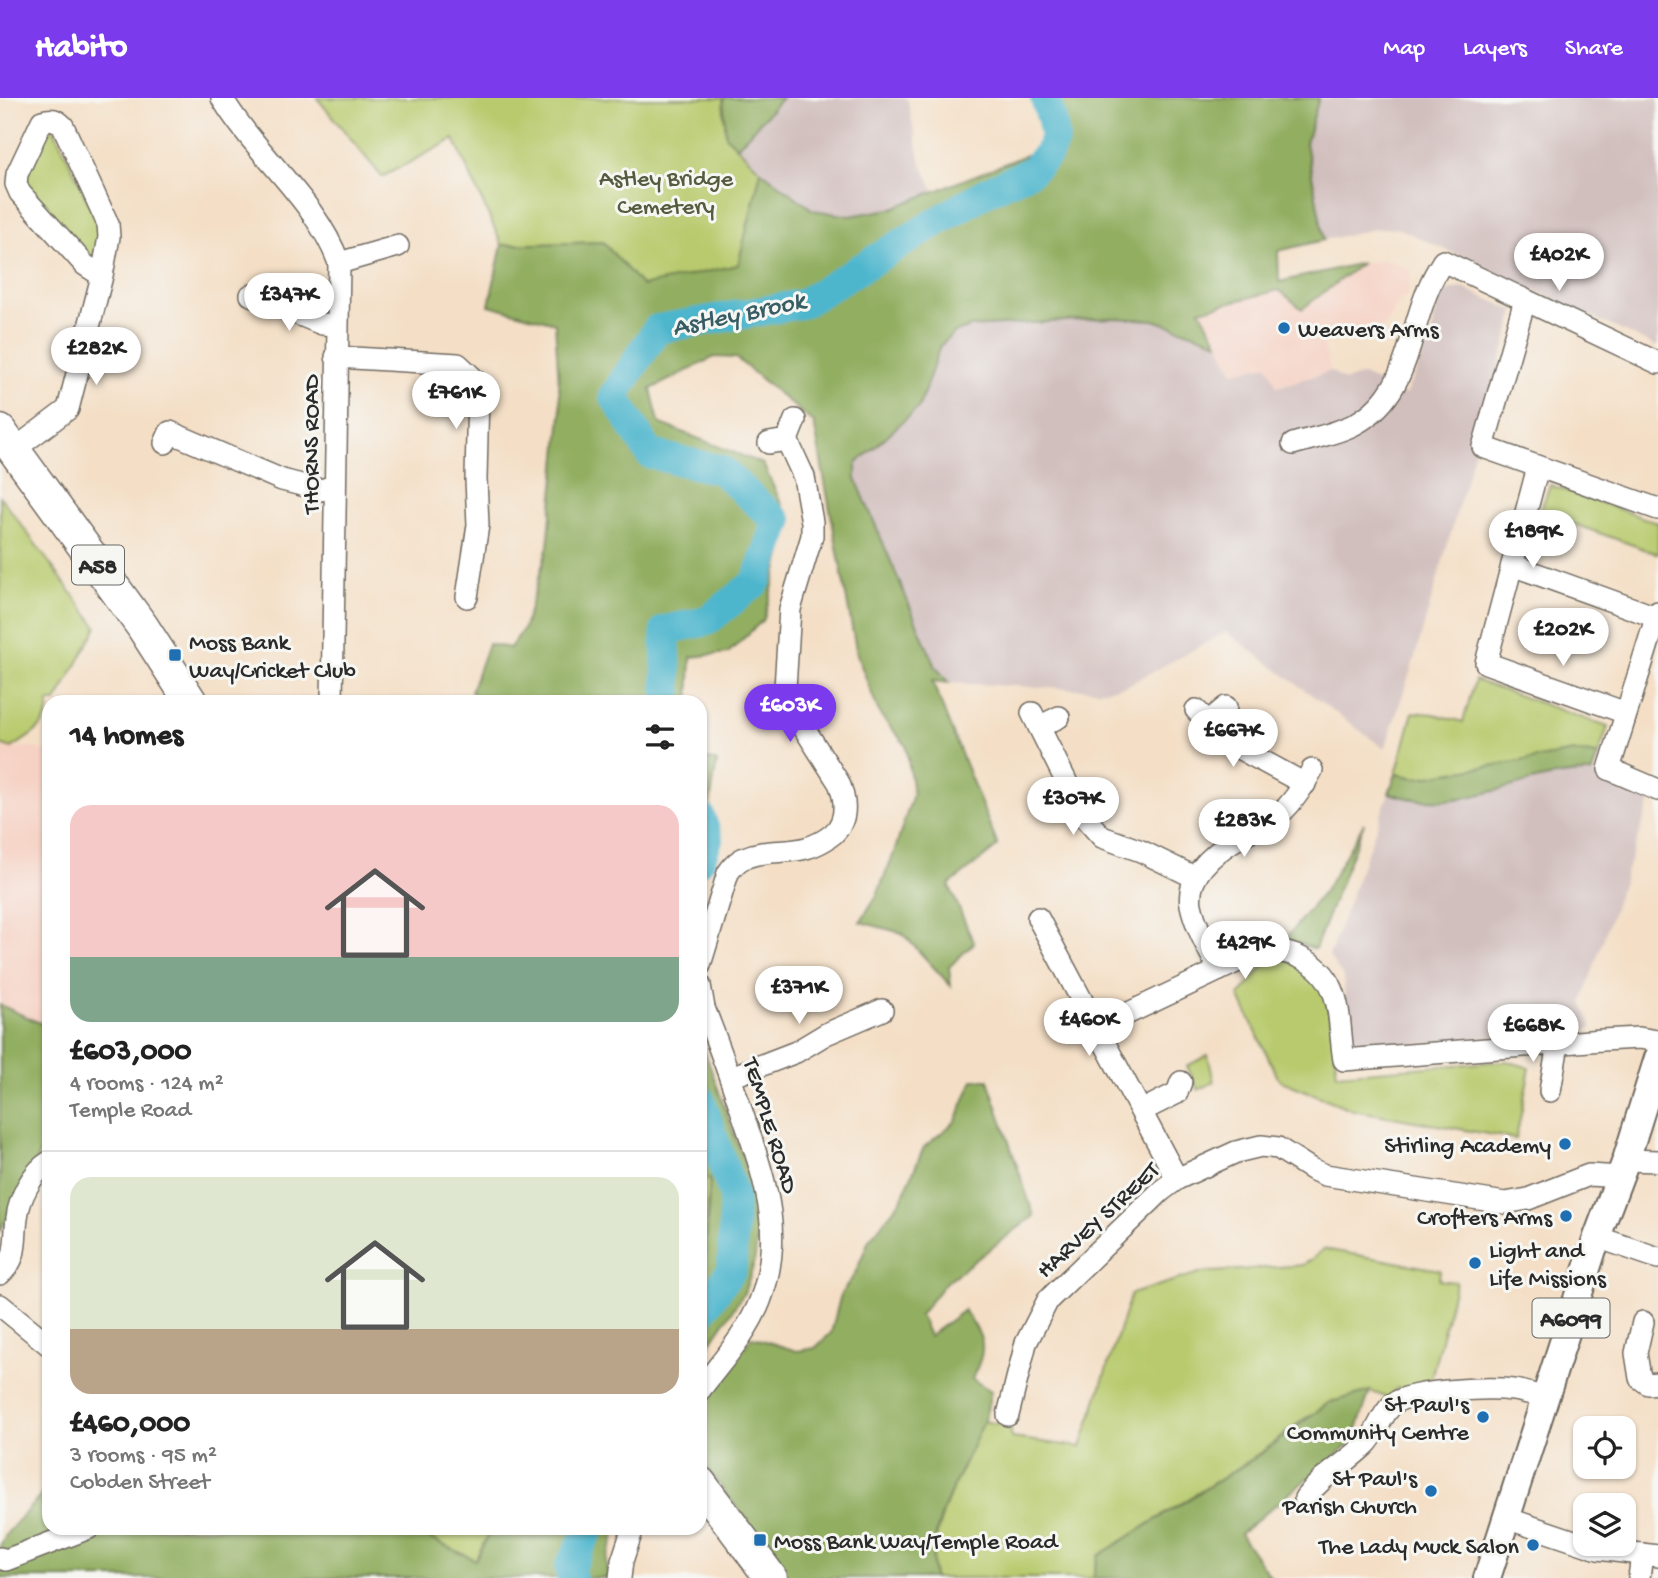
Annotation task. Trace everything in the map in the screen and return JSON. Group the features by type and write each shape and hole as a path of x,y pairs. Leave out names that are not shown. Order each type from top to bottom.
{"highway":[{"name":"A58","path":"5,448 53,534 161,695"},
{"name":"A58","path":"5,448 142,626 186,695"},
{"path":"707,1492 771,1578"},
{"path":"707,1519 751,1578"}],"main road":[{"name":"A6099","path":"1487,1578 1658,1056"}],"street":[{"name":"THORNS ROAD","path":"222,98 247,136 306,206 339,263 332,695"},
{"path":"5,448 68,409 102,276 109,237 108,224 63,126 57,120 42,121 16,174 16,184 20,193 85,265 102,276"},
{"path":"339,263 398,246"},
{"path":"1293,444 1354,424 1369,415 1389,393 1406,362 1429,285 1443,261 1658,363"},
{"path":"251,295 323,324 337,325"},
{"path":"1525,300 1483,447 1658,509"},
{"path":"337,357 458,364 473,378 478,391 478,525 467,597"},
{"path":"707,941 727,873 733,866 752,855 807,848 822,842 840,828 844,818 844,794 790,706 785,688 790,609 812,536 804,477 778,442 795,420"},
{"path":"164,443 170,432 282,480 321,490 334,486"},
{"path":"1538,467 1486,663 1626,713"},
{"path":"1512,565 1657,614 1609,769 1658,790"},
{"path":"1219,970 1198,927 1191,905 1194,877 1231,842 1276,818 1293,801 1308,777 1231,744 1202,716 1226,707"},
{"path":"1059,717 1035,720 1084,817 1094,830 1102,837 1141,851 1194,877"},
{"path":"1038,918 1177,1179"},
{"path":"1097,1028 1251,955 1274,950 1288,952 1315,966 1328,978 1337,1000 1344,1060 1639,1038 1658,1056"},
{"name":"TEMPLE ROAD","path":"707,1016 731,1077 767,1190 771,1206 772,1241 767,1279 750,1323 707,1381"},
{"path":"731,1077 796,1052 826,1034 875,1019"},
{"path":"1550,1091 1558,1044"},
{"path":"1141,1111 1177,1093 1181,1082"},
{"name":"HARVEY STREET","path":"1008,1415 1026,1343 1048,1300 1161,1191 1177,1179 1236,1152 1271,1146 1325,1175 1505,1203 1528,1199 1589,1175 1658,1161"},
{"path":"0,1274 15,1252 17,1217 24,1193 42,1167"},
{"path":"1597,1237 1658,1258"},
{"path":"0,1305 42,1339"},
{"path":"1643,1322 1636,1353 1640,1378 1648,1384 1658,1383"},
{"path":"1306,1499 1330,1471 1370,1441 1387,1411 1397,1402 1443,1392 1503,1389 1544,1398"},
{"path":"1506,1518 1598,1549 1650,1555 1639,1578"},
{"path":"0,1558 6,1560 71,1535"},
{"path":"620,1578 622,1561 631,1535"}],"shaded area":[{"path":"782,98 907,98 921,163 935,192 890,209 850,216 813,210 761,171 737,147"},
{"path":"1319,98 1658,98 1658,347 1398,228 1374,229 1324,240 1306,143"},
{"path":"1389,260 1411,270 1408,294 1400,301 1382,329 1369,329 1323,344 1331,371 1277,387 1234,372 1200,311 1279,290 1302,309 1362,263"},
{"path":"1463,288 1515,311 1414,660 1385,749 1226,632 1126,686 1103,690 949,683 935,666 856,479 856,464 919,407 940,346 954,333 970,327 1111,318 1154,320 1218,342 1234,372 1268,365 1277,387 1331,371 1345,381 1363,375 1405,395 1430,341 1438,302 1443,294 1452,289"},
{"path":"0,744 12,748 32,747 42,750 42,1024 0,1005"},
{"path":"1570,772 1592,773 1646,794 1650,802 1582,1002 1593,1028 1350,1050 1343,977 1329,956 1389,793 1434,800 1471,798"}],"green space":[{"name":"Astley Bridge Cemetery","path":"317,98 723,98 726,136 761,171 738,265 642,286 603,242 502,245 454,139 382,177"},
{"path":"723,98 782,98 737,147 726,136"},
{"path":"1036,98 1319,98 1306,143 1324,240 1278,251 1279,282 1362,263 1302,309 1279,290 1200,310 1218,342 1154,320 1111,318 970,327 954,333 940,346 919,407 856,464 856,479 935,666 949,683 932,681 998,846 949,885 974,943 949,967 951,986 902,933 860,922 877,895 913,794 906,745 880,715 857,655 814,423 736,358 714,357 651,389 659,423 763,464 790,522 764,619 728,653 691,657 689,695 474,695 471,691 488,644 510,648 524,628 548,546 561,415 555,323 489,305 502,245 603,242 642,286 738,265 761,171 813,210 850,216 890,209 1044,148 1049,130"},
{"path":"53,127 100,227 96,253 90,258 24,183 46,128"},
{"path":"1550,485 1658,523 1658,554 1540,512"},
{"path":"0,496 97,627 60,695 42,695 42,725 12,748 0,744"},
{"path":"1475,680 1608,727 1598,755 1575,752 1417,778 1396,774 1413,712 1434,714 1463,722"},
{"path":"1575,752 1598,755 1592,773 1566,774 1492,792 1442,800 1416,799 1389,793 1396,774 1417,778"},
{"path":"707,759 717,762 707,821"},
{"path":"1364,823 1315,949 1285,939 1326,889"},
{"path":"1273,954 1306,969 1328,994 1337,1074 1507,1061 1530,1068 1516,1139 1353,1110 1279,1080 1239,996"},
{"path":"0,1005 42,1024 42,1149 0,1232"},
{"path":"1208,1055 1214,1082 1198,1090 1187,1066"},
{"path":"707,1058 755,1193 759,1226 754,1264 744,1293 707,1348 707,1225 710,1178 707,1179"},
{"path":"973,1080 988,1080 1034,1216 945,1283 920,1315 929,1336 964,1310 982,1343 980,1359 972,1379 991,1391 983,1423 941,1518 935,1538 934,1578 790,1578 707,1468 707,1393 752,1337 797,1351 815,1348 831,1333 841,1294 855,1274 869,1240 901,1200 924,1147 956,1121"},
{"path":"710,1177 707,1225 707,1178"},
{"path":"1324,1249 1440,1270 1439,1280 1456,1282 1428,1390 1397,1388 1388,1398 1370,1391 1305,1418 1258,1455 1098,1556 1093,1578 934,1578 933,1559 941,1519 984,1421 1010,1427 1012,1438 1081,1447 1131,1294 1199,1273 1304,1265"},
{"path":"1370,1391 1353,1441 1240,1534 1271,1578 1093,1578 1098,1556 1258,1456 1328,1403"},
{"path":"42,1494 42,1535 423,1535 475,1560 488,1535 615,1535 606,1561 608,1578 0,1578 0,1546 7,1533"},
{"path":"423,1535 488,1535 475,1560"}],"waterway":[{"name":"Astley Brook","path":"668,695 665,630 707,621 756,582 778,522 721,470 650,454 614,396 657,329 802,304 984,193 1031,171 1048,154 1055,138 1045,98"},
{"name":"Astley Brook","path":"707,836 707,842"},
{"name":"Astley Brook","path":"707,1119 734,1196 732,1269 707,1304"},
{"name":"Astley Brook","path":"572,1578 569,1568 586,1535"}],"place":[{"name":"Weavers Arms","path":"1284,328"},
{"name":"Moss Bank Way/Cricket Club","path":"175,655"},
{"name":"Stirling Academy","path":"1565,1144"},
{"name":"Crofters Arms","path":"1566,1216"},
{"name":"Light and Life Missions","path":"1475,1263"},
{"name":"St Paul's Community Centre","path":"1483,1417"},
{"name":"St Paul's Parish Church","path":"1431,1491"},
{"name":"Moss Bank Way/Temple Road","path":"760,1540"},
{"name":"The Lady Muck Salon","path":"1533,1545"}]}
